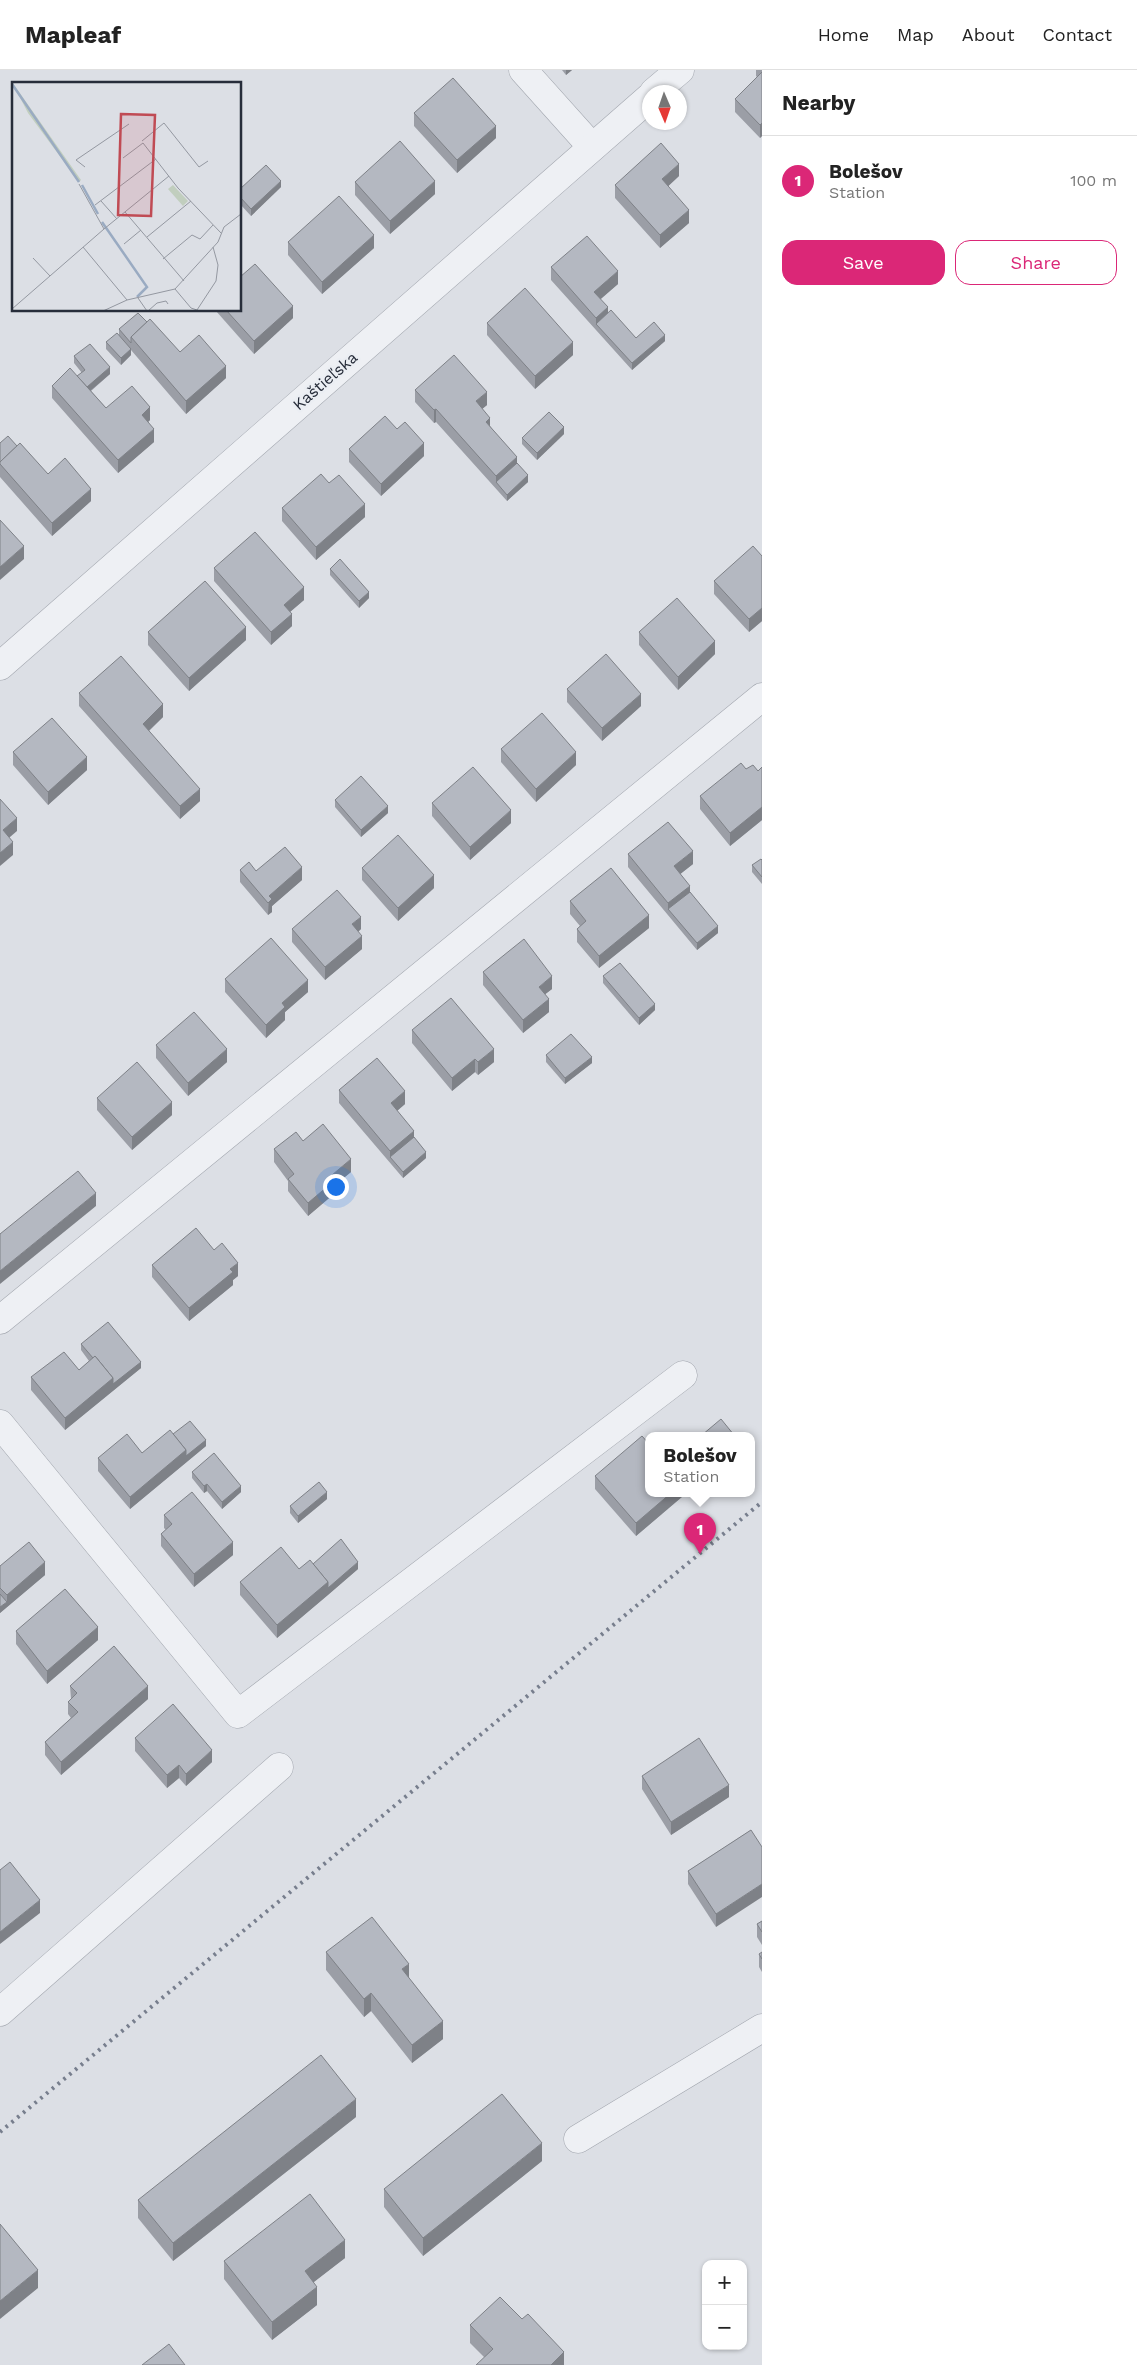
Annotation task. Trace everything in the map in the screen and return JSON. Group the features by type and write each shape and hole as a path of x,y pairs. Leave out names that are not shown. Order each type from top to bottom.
{"street":[{"path":"523,70 592,147"},
{"path":"662,85 680,70"},
{"name":"Kaštieľska","path":"0,666 642,104"},
{"path":"0,1320 762,697"},
{"path":"0,1424 238,1714 683,1375"},
{"path":"0,2012 279,1767"},
{"path":"578,2139 762,2028"}],"building":[{"path":"762,72 762,123 760,125 735,99"},
{"path":"453,78 496,126 457,160 414,113"},
{"path":"400,141 435,181 390,221 355,182"},
{"path":"661,143 679,164 662,179 689,210 660,235 615,185"},
{"path":"266,165 281,181 251,209 241,198 241,188"},
{"path":"339,196 374,235 322,282 288,242"},
{"path":"587,236 618,271 594,292 608,307 596,318 551,267"},
{"path":"255,264 293,306 254,341 227,311 241,311 241,276"},
{"path":"525,288 573,342 535,376 487,323"},
{"path":"611,310 636,338 654,322 665,335 632,363 596,324"},
{"path":"138,313 147,322 131,337 131,343 119,329"},
{"path":"150,319 180,352 199,335 226,366 186,401 131,337"},
{"path":"117,333 131,349 121,358 106,342"},
{"path":"90,344 110,367 87,387 77,376 85,370 74,356"},
{"path":"454,355 487,392 476,401 490,418 486,422 517,457 496,476 436,409 434,410 415,390"},
{"path":"70,368 106,408 132,386 150,407 142,415 154,429 118,460 52,386"},
{"path":"549,412 564,427 537,453 522,438"},
{"path":"385,416 397,429 405,422 424,443 381,484 349,449"},
{"path":"8,436 17,446 0,462 0,443"},
{"path":"20,443 48,474 65,458 91,489 52,523 0,464"},
{"path":"517,463 528,475 507,495 496,482"},
{"path":"321,474 329,483 339,475 365,504 316,547 282,508"},
{"path":"0,520 24,546 0,567"},
{"path":"255,532 304,587 284,605 292,614 271,632 214,568"},
{"path":"753,546 762,556 762,608 749,619 714,581"},
{"path":"340,559 369,592 359,601 330,569"},
{"path":"205,581 246,627 189,678 148,632"},
{"path":"677,598 715,641 678,677 639,632"},
{"path":"606,654 641,694 602,728 567,689"},
{"path":"121,656 163,704 143,724 200,789 180,806 79,693"},
{"path":"542,713 576,752 536,789 501,749"},
{"path":"52,718 87,757 48,792 13,752"},
{"path":"741,763 746,769 753,765 758,771 762,767 762,807 730,833 700,796"},
{"path":"473,767 511,810 470,847 432,803"},
{"path":"361,776 388,806 361,830 335,800"},
{"path":"0,799 17,818 3,830 13,842 0,853"},
{"path":"668,822 693,851 674,866 690,886 668,903 628,854"},
{"path":"398,835 434,875 398,908 362,868"},
{"path":"285,847 302,867 269,896 272,899 268,903 240,870 249,862 256,871"},
{"path":"762,860 762,877 752,865"},
{"path":"611,868 649,915 599,956 577,929 586,921 570,901"},
{"path":"337,890 361,917 352,924 362,936 325,967 292,929"},
{"path":"690,892 718,926 697,943 668,909"},
{"path":"271,938 308,980 282,1003 285,1007 266,1025 225,979"},
{"path":"524,939 552,976 539,987 549,999 523,1020 483,972"},
{"path":"620,963 655,1004 639,1018 603,976"},
{"path":"451,998 494,1049 478,1062 475,1059 452,1078 412,1030"},
{"path":"194,1012 227,1049 188,1083 156,1045"},
{"path":"571,1034 592,1057 565,1078 546,1055"},
{"path":"377,1058 405,1091 391,1103 414,1131 390,1151 339,1090"},
{"path":"137,1062 172,1102 132,1137 97,1098"},
{"path":"323,1124 351,1159 332,1175 335,1180 308,1203 288,1179 294,1174 274,1149 296,1132 303,1141"},
{"path":"414,1137 426,1152 403,1172 390,1157"},
{"path":"78,1171 96,1193 0,1271 0,1234"},
{"path":"196,1228 214,1250 222,1243 238,1263 230,1269 233,1272 189,1308 152,1265"},
{"path":"108,1322 141,1362 113,1384 113,1378 95,1356 93,1358 81,1344"},
{"path":"64,1352 79,1370 95,1356 113,1378 65,1418 31,1377"},
{"path":"721,1419 732,1432 706,1432"},
{"path":"190,1421 206,1440 186,1456 186,1450 173,1434"},
{"path":"170,1430 186,1450 130,1497 98,1458 127,1434 142,1453"},
{"path":"642,1436 645,1439 645,1497 666,1497 636,1523 595,1476"},
{"path":"214,1453 241,1486 222,1502 207,1484 204,1486 192,1472"},
{"path":"319,1482 327,1492 298,1516 290,1506"},
{"path":"192,1492 233,1542 194,1574 161,1534 172,1524 164,1515"},
{"path":"341,1539 358,1562 328,1588 328,1582 313,1564"},
{"path":"29,1542 45,1562 7,1595 0,1588 0,1566"},
{"path":"281,1547 299,1569 310,1560 328,1582 277,1625 240,1582"},
{"path":"65,1589 98,1627 47,1671 16,1631"},
{"path":"0,1594 7,1602 0,1607"},
{"path":"114,1646 148,1686 61,1762 45,1742 78,1712 68,1702 77,1693 70,1686"},
{"path":"173,1704 212,1750 186,1774 179,1765 167,1775 135,1738"},
{"path":"699,1738 729,1785 671,1822 642,1776"},
{"path":"751,1830 762,1847 762,1884 716,1914 688,1871"},
{"path":"10,1862 40,1900 0,1932 0,1870"},
{"path":"372,1917 409,1964 402,1969 443,2021 412,2045 371,1993 364,1999 326,1952"},
{"path":"762,1921 762,1932 757,1924"},
{"path":"321,2055 356,2099 173,2243 138,2200"},
{"path":"502,2094 542,2143 423,2238 384,2189"},
{"path":"310,2194 345,2240 305,2271 317,2287 272,2322 224,2261"},
{"path":"0,2224 38,2270 0,2301"},
{"path":"500,2297 522,2319 528,2314 564,2352 551,2365 476,2365 493,2349 470,2325"},
{"path":"169,2344 185,2365 142,2365"}],"railway":[{"path":"0,2132 762,1502"}],"place":[{"name":"Bolešov","path":"700,1554"}]}
